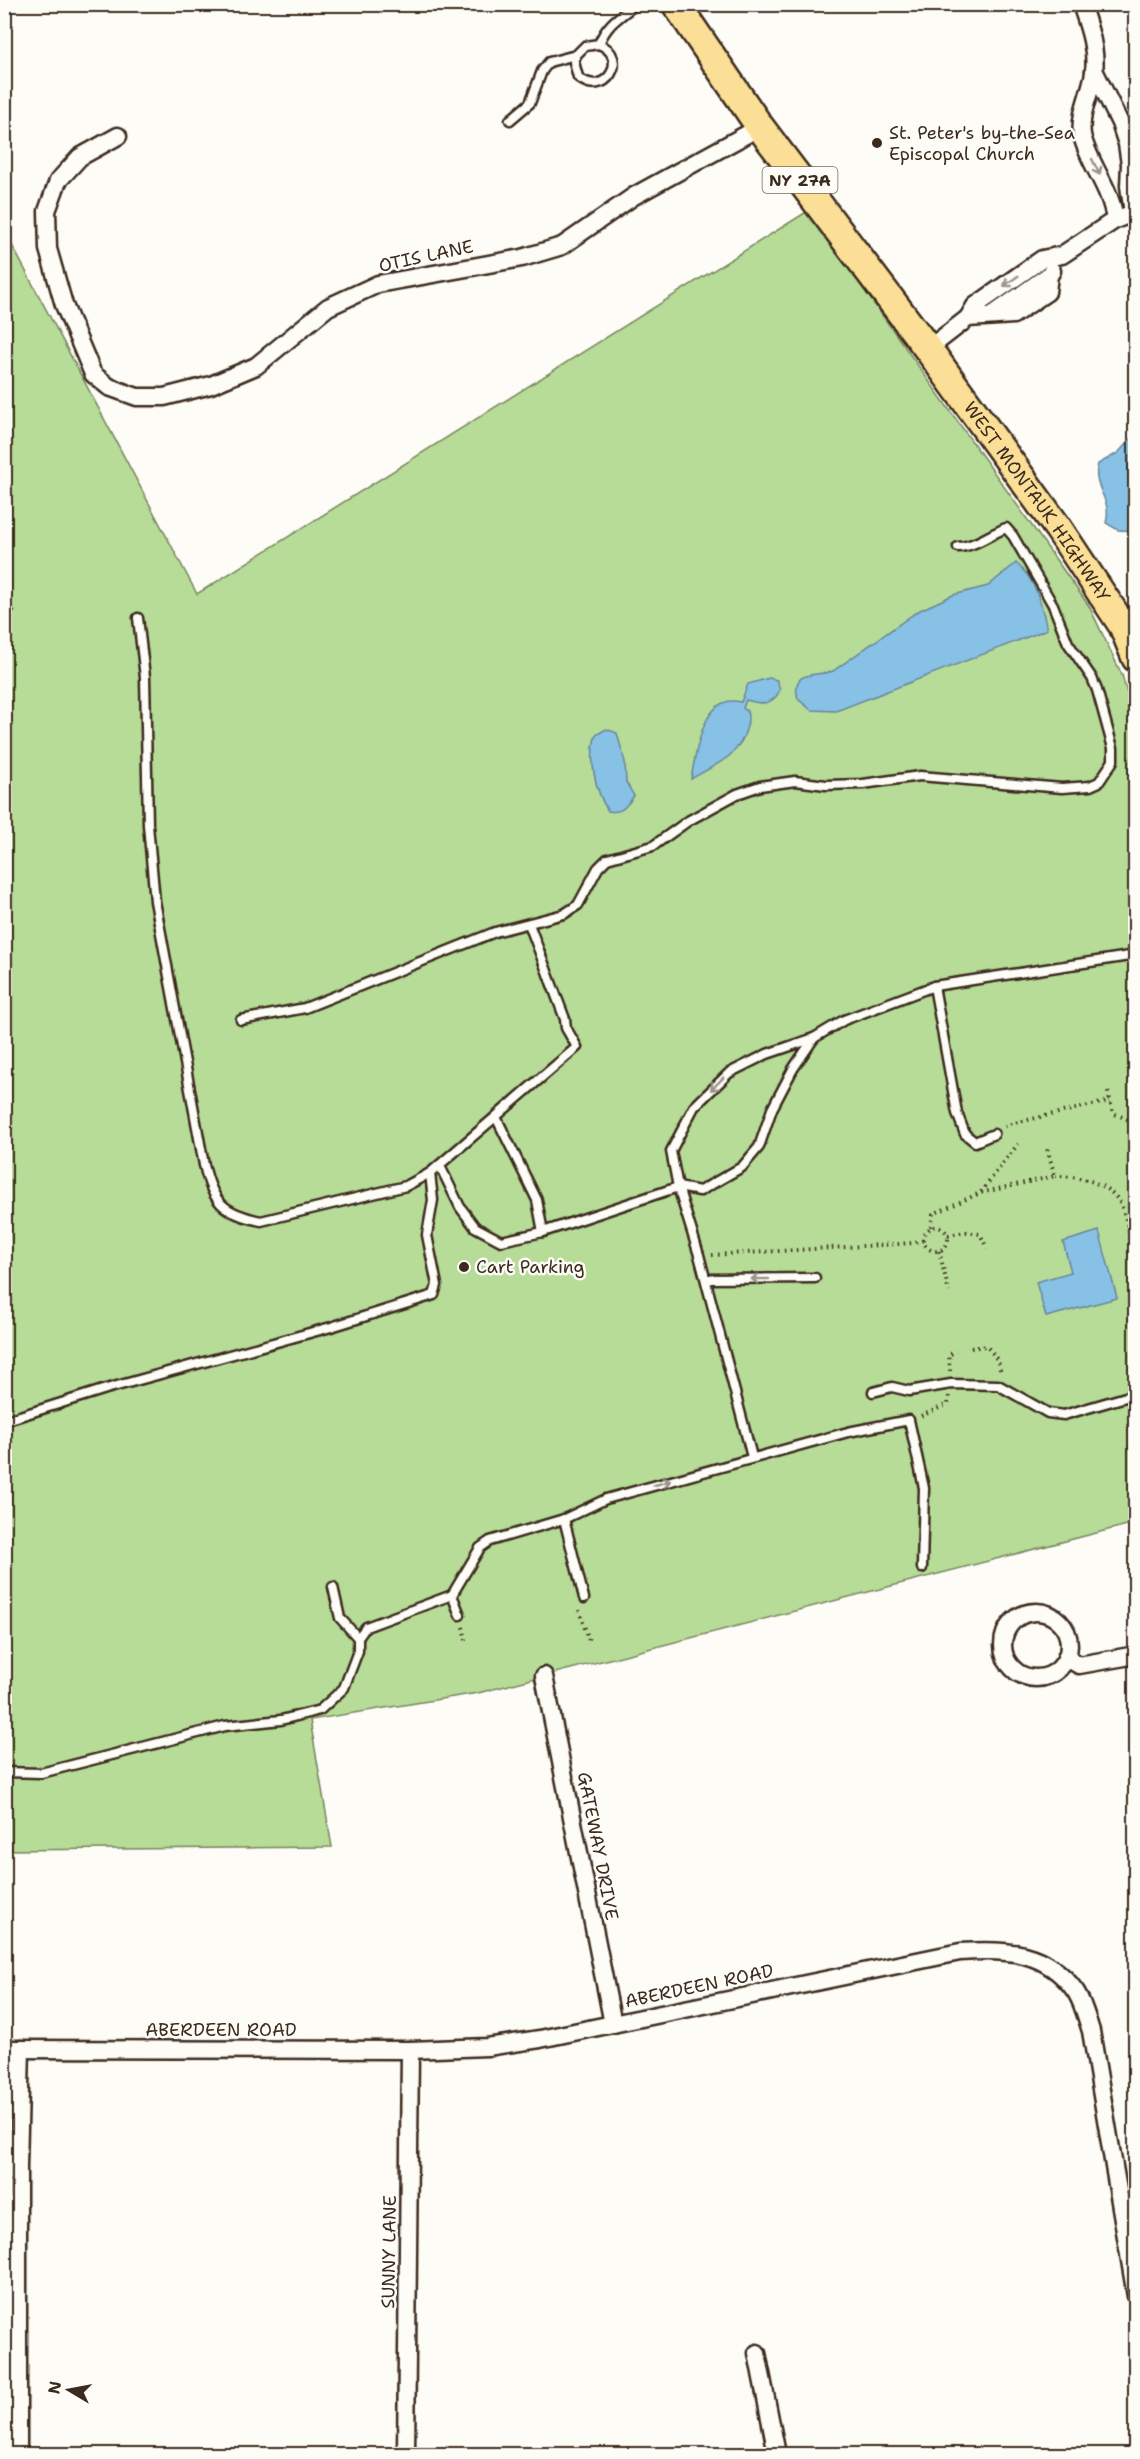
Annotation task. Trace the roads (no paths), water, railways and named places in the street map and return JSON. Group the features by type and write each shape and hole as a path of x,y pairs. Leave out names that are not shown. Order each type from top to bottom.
{"main road":[{"name":"NY 27A","path":"676,4 760,128 929,350"},
{"name":"WEST MONTAUK HIGHWAY","path":"929,350 1058,528 1123,626 1136,658"}],"street":[{"path":"1081,4 1091,34 1094,70 1084,108 1083,135 1113,205 1114,220"},
{"path":"929,350 968,318 975,306 1042,259 1062,255 1114,220 1135,212 1129,186 1130,164 1127,144 1120,123 1094,70"},
{"name":"OTIS LANE","path":"118,136 80,157 58,181 47,211 48,249 64,305 93,374 109,387 137,397 164,397 211,385 256,366 328,307 378,284 522,258 562,246 634,196 760,128"},
{"path":"968,318 1013,315 1043,295 1047,292 1049,275 1062,255"},
{"path":"1037,1611 1050,1614 1060,1622 1067,1633 1069,1646 1066,1658 1059,1669 1047,1676 1035,1678 1022,1675 1011,1668 1004,1656 1002,1644 1005,1631 1013,1620 1024,1613 1037,1611"},
{"path":"1066,1658 1078,1665 1136,1655"},
{"name":"GATEWAY DRIVE","path":"544,1676 612,2024"},
{"name":"ABERDEEN ROAD","path":"13,2049 410,2050 487,2047 612,2024 960,1952 995,1950 1026,1954 1057,1971 1077,1993 1091,2031 1136,2296"},
{"path":"13,2049 18,2166 18,2454"},
{"name":"SUNNY LANE","path":"406,2454 410,2050"},
{"path":"757,2353 777,2454"}],"lane":[{"path":"599,44 609,24 636,4"},
{"path":"599,44 609,50 614,62 611,74 604,82 589,83 578,77 574,62 576,55 585,46 599,44"},
{"path":"510,120 530,103 542,71 549,62 576,55"},
{"path":"241,1020 304,1008 484,937 564,914 578,905 598,868 607,859 653,846 687,821 737,794 760,786 795,781 826,785 863,784 920,777 1062,788 1090,786 1099,782 1113,761 1113,748 1094,684 1068,643 1053,605 1013,537 1006,528 982,538 973,545 958,547"},
{"path":"138,618 145,677 148,825 155,901 186,1077 211,1192 225,1207 240,1217 261,1221 406,1186 441,1166 577,1047 566,1028 565,1019 529,924"},
{"path":"753,1457 706,1279 678,1187 671,1151 694,1107 729,1073 767,1054 814,1038 844,1020 934,986 1136,955"},
{"path":"934,986 957,1113 965,1134 975,1142 994,1134"},
{"path":"441,1166 459,1207 475,1227 501,1241 543,1232 678,1187 700,1191 742,1167 759,1147 772,1109 793,1069 814,1038"},
{"path":"496,1117 537,1200 543,1232"},
{"path":"4,1421 106,1389 332,1327 434,1295 437,1285 427,1235 433,1200 430,1173"},
{"path":"706,1279 815,1278"},
{"path":"873,1392 891,1387 909,1391 951,1384 998,1385 1048,1413 1064,1415 1136,1394"},
{"path":"4,1772 40,1773 225,1726 281,1720 320,1710 344,1689 358,1651 358,1638 366,1627 452,1595 480,1548 490,1541 564,1519 606,1499 848,1432 909,1420 924,1488 922,1568"},
{"path":"564,1519 584,1598"},
{"path":"333,1587 340,1618 358,1638"},
{"path":"452,1595 460,1615"}],"water":[{"path":"1135,434 1135,531 1118,530 1106,523 1107,507 1097,480 1098,464 1118,453"},
{"path":"1016,563 1033,585 1040,601 1047,629 836,711 811,710 798,699 798,682 801,678 833,671 918,611 953,595 988,586"},
{"path":"769,678 777,680 780,690 769,702 746,700 743,708 747,711 748,723 737,748 724,760 691,779 699,740 710,715 718,706 728,701 741,702 748,684"},
{"path":"606,729 617,733 625,762 626,782 634,796 629,803 617,811 608,811 603,803 594,774 593,753 596,735"},
{"path":"1099,1231 1117,1298 1046,1317 1036,1282 1071,1272 1063,1242"}],"place":[{"name":"St. Peter's by-the-Sea Episcopal Church","path":"877,143"},
{"name":"Cart Parking","path":"464,1267"}]}
